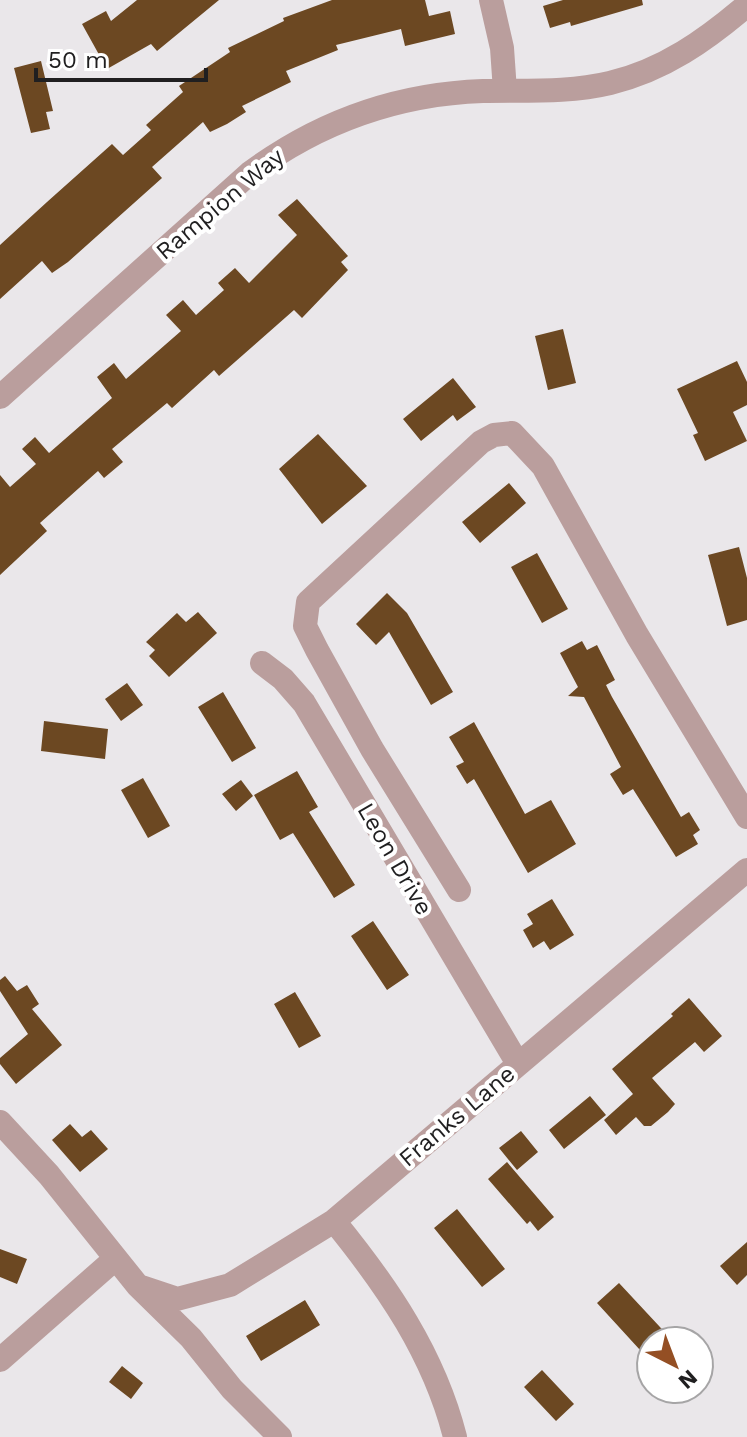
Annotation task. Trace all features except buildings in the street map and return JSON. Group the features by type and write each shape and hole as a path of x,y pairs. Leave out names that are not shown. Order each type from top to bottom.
{"street":[{"path":"491,0 502,48 505,91"},
{"name":"Rampion Way","path":"0,397 275,154 338,122 397,102 443,94 559,91 635,75 678,57 747,5"},
{"path":"459,890 372,749 305,626 304,613 308,602 481,442 494,435 512,433 543,466 637,635 747,817"},
{"name":"Leon Drive","path":"262,663 304,703 518,1064"},
{"name":"Franks Lane","path":"138,1286 177,1299 230,1285 334,1221 747,870"},
{"path":"0,1122 25,1146 138,1286 191,1338 232,1389 280,1437"},
{"path":"334,1221 373,1269 404,1316 432,1370 455,1437"},
{"path":"0,1360 115,1259"}]}
